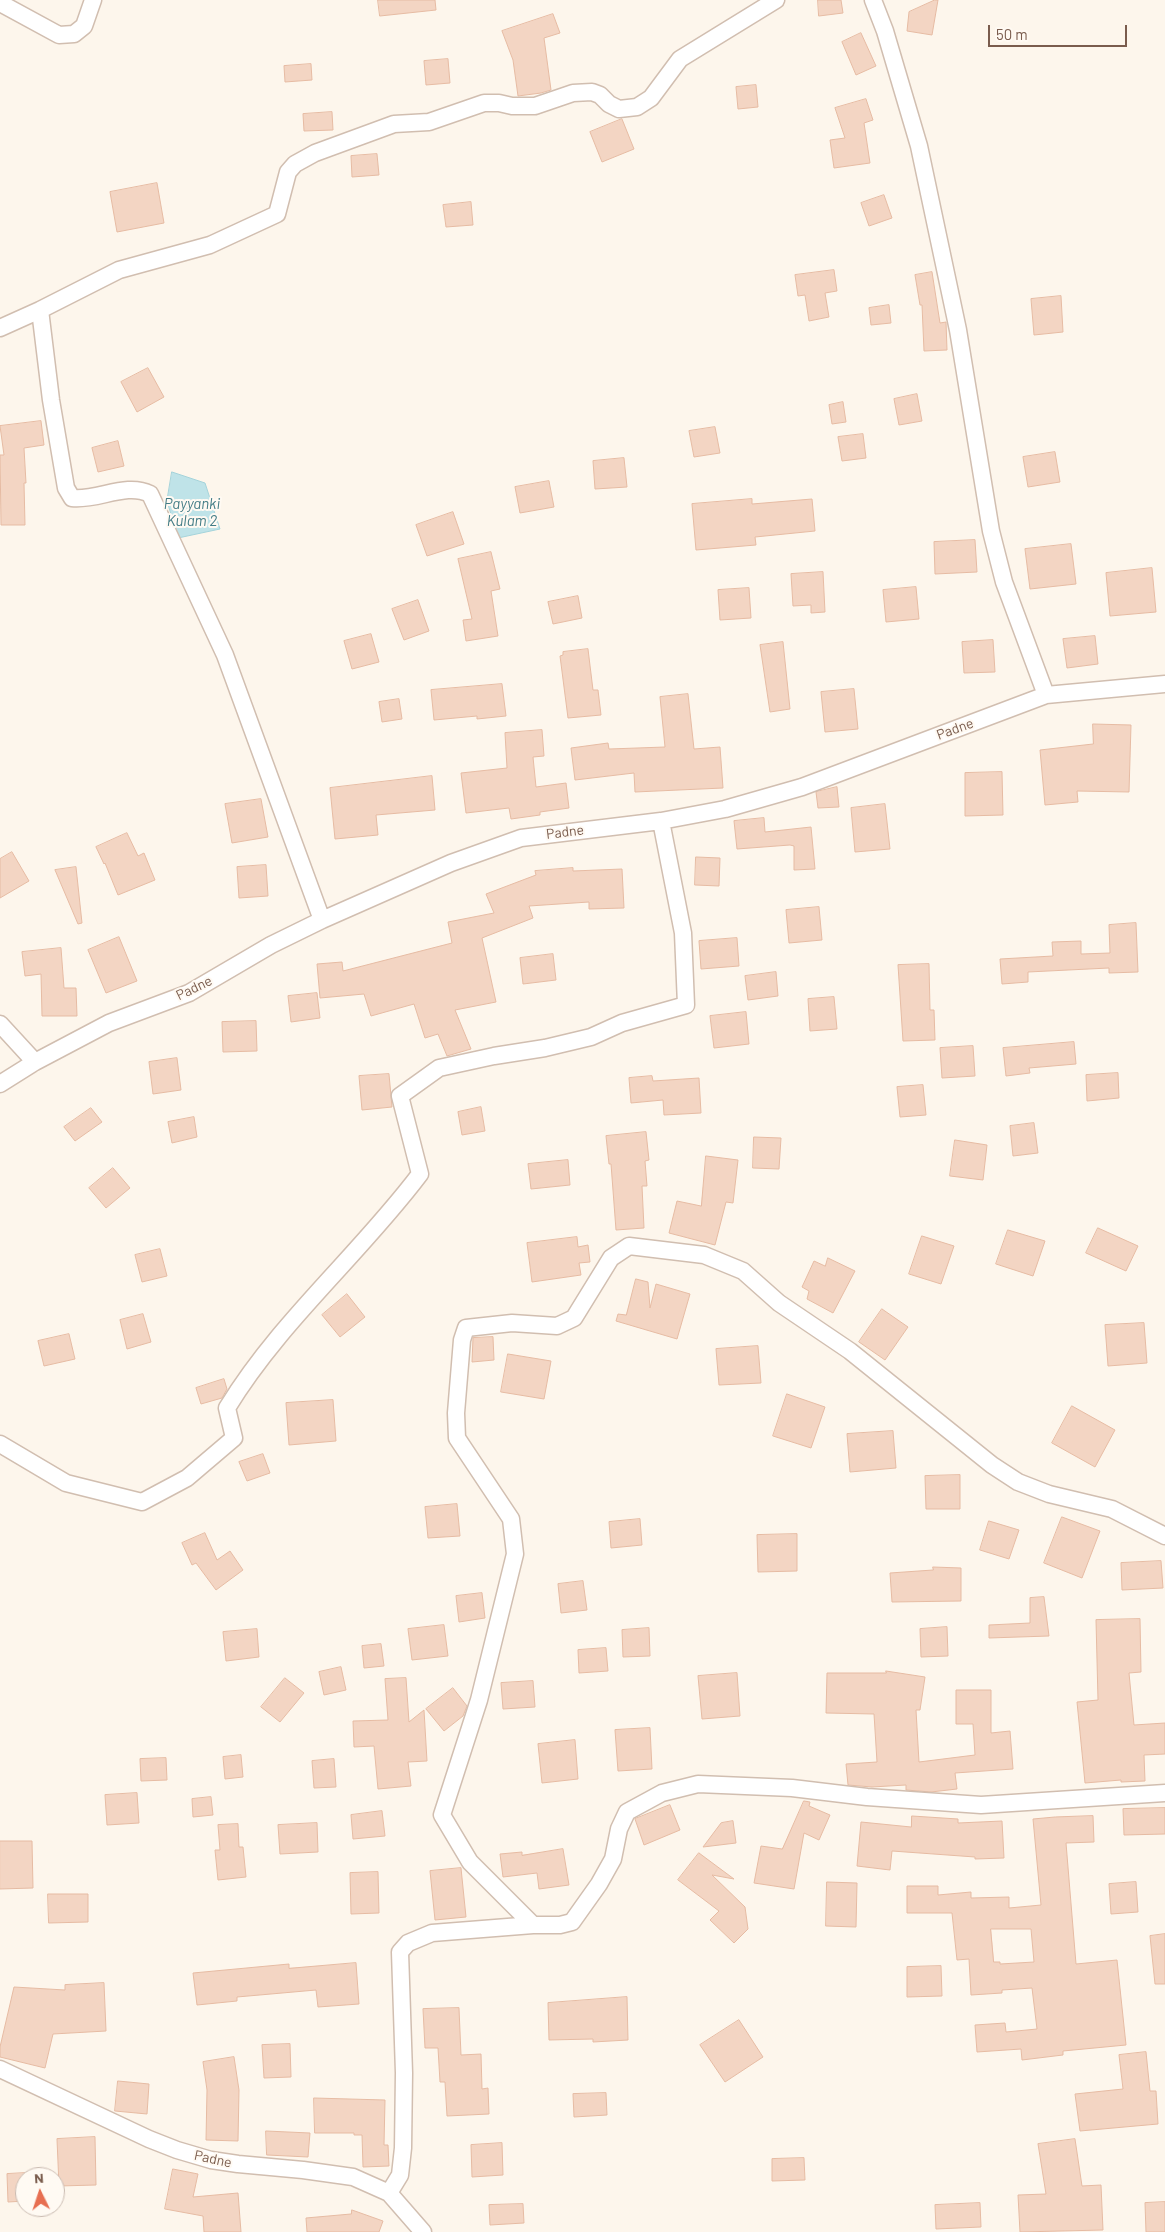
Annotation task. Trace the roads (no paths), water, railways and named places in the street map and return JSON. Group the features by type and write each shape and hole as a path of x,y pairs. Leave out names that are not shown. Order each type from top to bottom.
{"street":[{"path":"0,2 59,35 74,34 84,26 93,0"},
{"path":"0,328 119,270 210,245 259,224 278,214 288,172 295,164 315,153 394,124 429,122 484,103 535,106 573,93 592,92 600,95 609,104 619,109 637,107 651,98 680,58 776,0"},
{"path":"872,0 885,31 919,146 958,330 991,531 1004,582 1046,695"},
{"path":"40,310 51,400 66,488 72,498 85,500 128,490 142,490 150,494 225,655 322,920"},
{"name":"Padne","path":"0,1084 35,1062 109,1023 188,993 271,946 322,920 451,863 521,838 662,821 725,809 802,787 1046,695 1165,684"},
{"path":"0,1444 66,1483 142,1502 187,1478 234,1438 227,1408 248,1374 395,1208 420,1174 400,1096 439,1068 494,1056 545,1048 591,1037 622,1023 686,1006 683,933 662,821"},
{"path":"0,1024 35,1062"},
{"path":"533,1925 470,1862 442,1815 479,1700 514,1554 511,1519 458,1438 456,1413 462,1340 466,1328 512,1323 557,1326 574,1318 611,1258 629,1246 704,1255 743,1271 779,1303 850,1351 992,1465 1018,1482 1049,1494 1112,1509 1165,1536"},
{"path":"389,2193 400,2175 403,2148 404,2074 400,1952 408,1943 432,1932 560,1925 572,1922 600,1884 613,1859 619,1829 627,1812 662,1793 698,1784 792,1788 867,1797 981,1805 1165,1793"},
{"name":"Padne","path":"0,2069 176,2150 238,2164 352,2177 389,2193 423,2232"}],"water":[{"name":"Payyanki Kulam 2","path":"172,472 205,483 220,529 178,538 167,501"}]}
